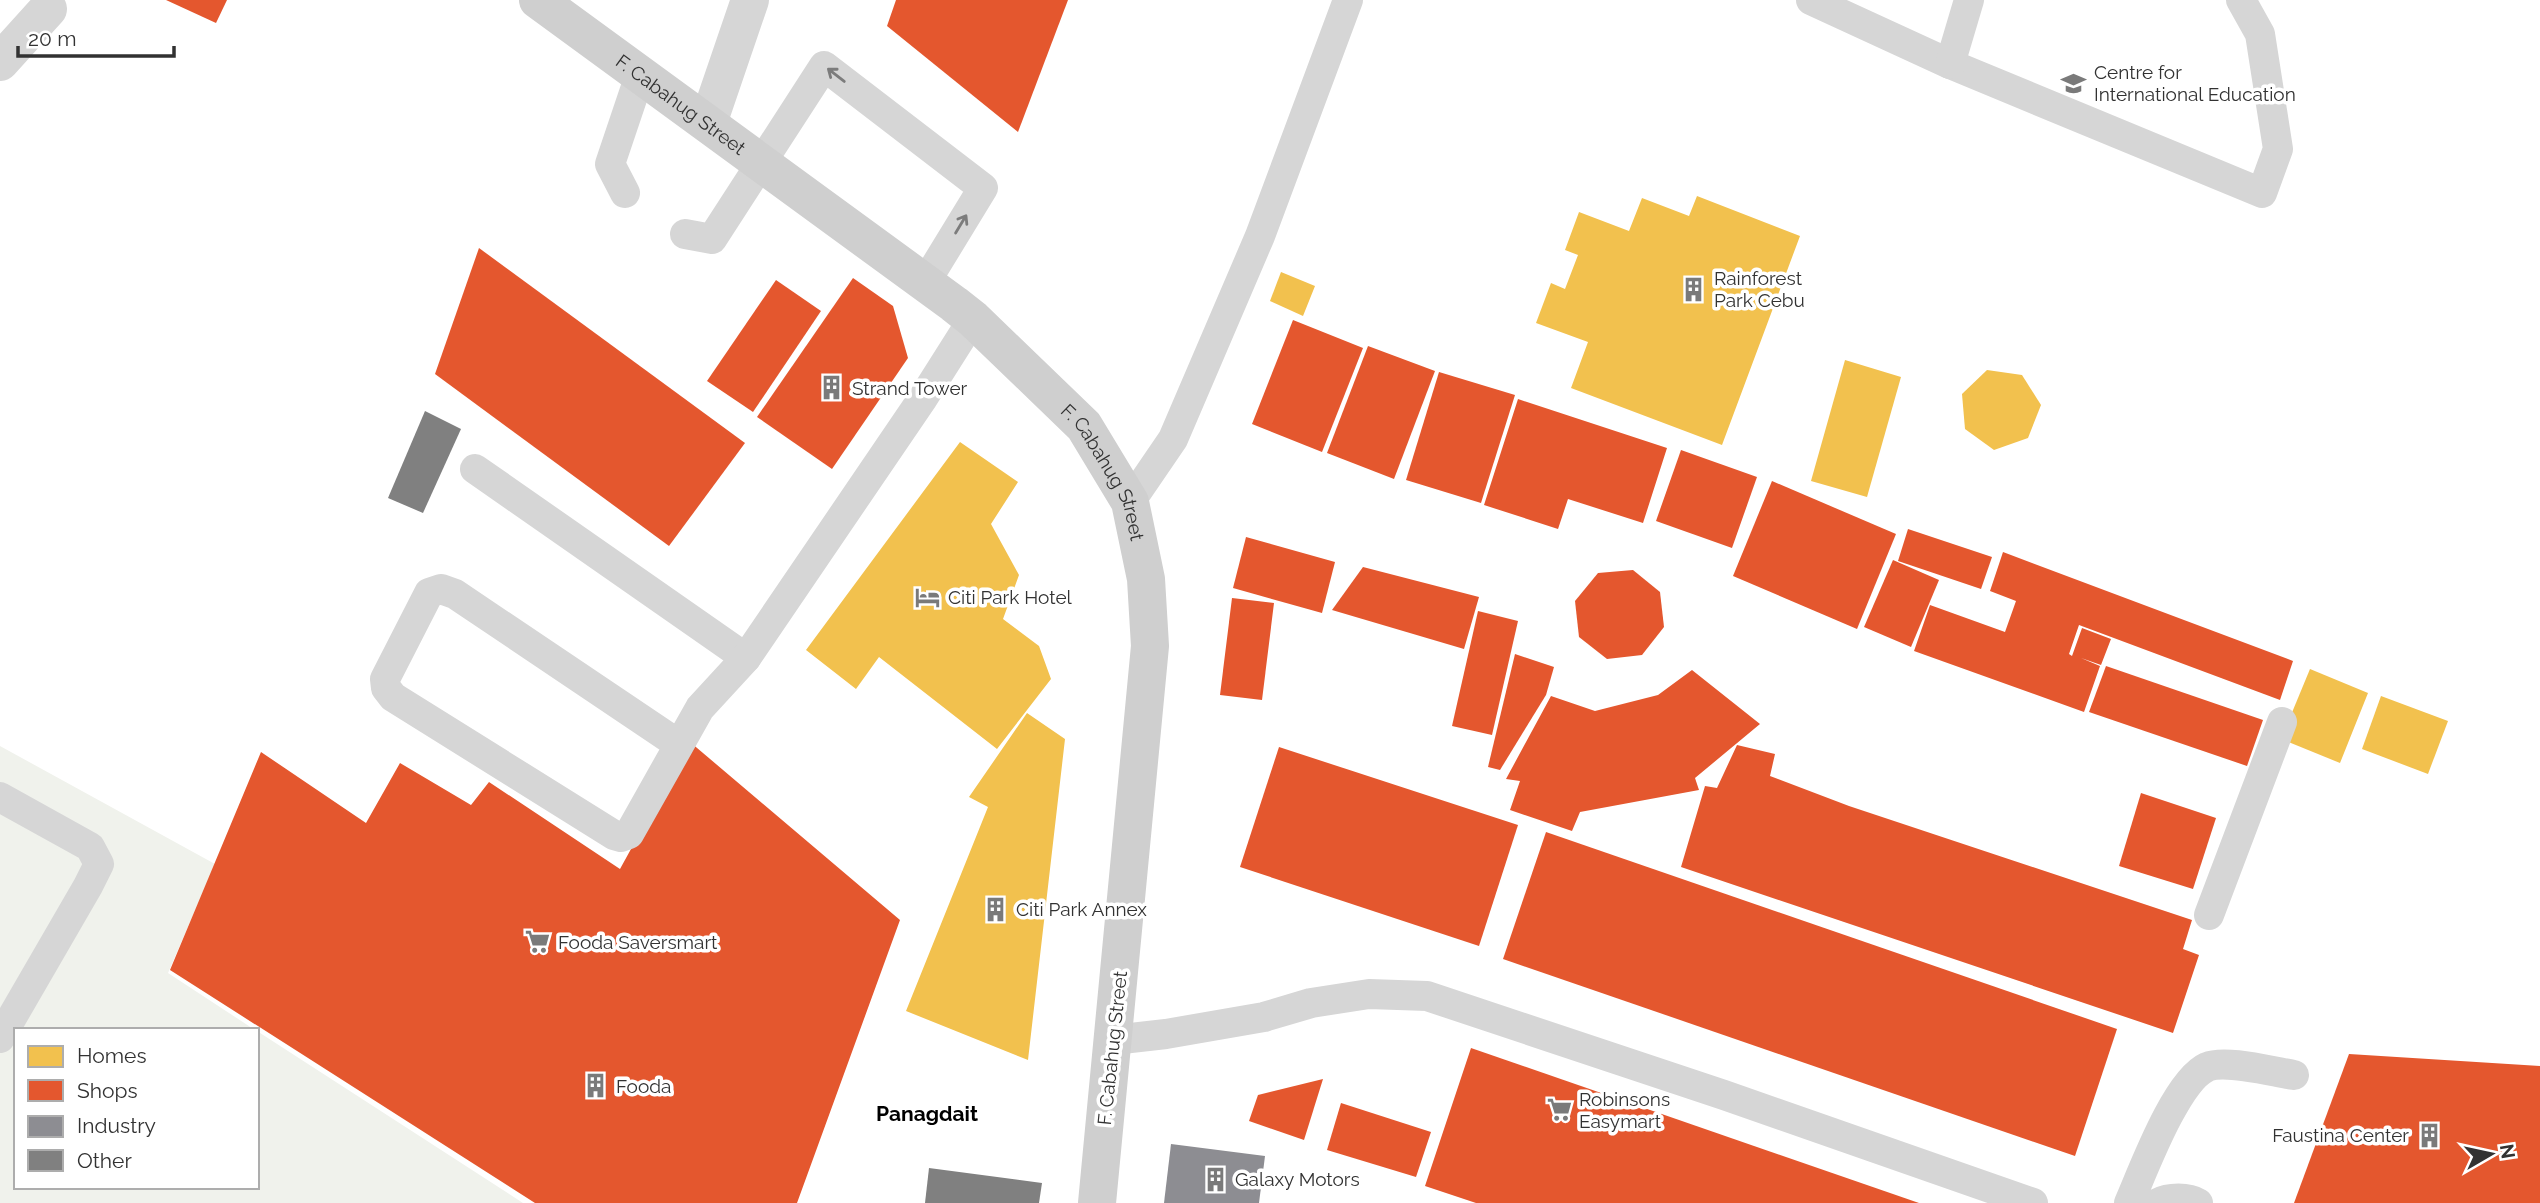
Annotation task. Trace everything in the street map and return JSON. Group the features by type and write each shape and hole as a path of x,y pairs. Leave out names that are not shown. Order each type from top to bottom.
{"main road":[{"name":"F. Cabahug Street","path":"538,0 973,319 1084,426 1130,502 1146,579 1150,646 1097,1203"}],"street":[{"path":"708,123 750,0"},
{"path":"0,62 48,9"}],"lane":[{"path":"1130,502 1179,426 1260,236 1349,0"},
{"path":"1811,0 1843,6 1950,64 2262,193 2278,149 2260,34 2242,0"},
{"path":"1950,64 1969,0"},
{"path":"685,234 712,239 824,66 983,188 925,283"},
{"path":"625,193 610,164 640,75"},
{"path":"678,744 455,594 442,589 429,593 386,679 386,688 394,697 603,828 621,836 629,834 700,708 746,658 923,398 973,319"},
{"path":"475,469 746,658"},
{"path":"2209,915 2282,722"},
{"path":"0,797 90,848 99,864 0,1038"},
{"path":"1113,1040 1264,1017 1311,1003 1369,994 1427,996 2034,1203"},
{"path":"2129,1203 2168,1117 2194,1076 2208,1067 2222,1065 2294,1076"},
{"path":"2158,1203 2166,1199 2193,1200 2198,1203"}],"shaded area":[{"path":"0,746 215,864 168,973 252,1028 14,1028 14,1189 259,1189 259,1032 523,1203 0,1203"}],"building: Homes":[{"name":"Rainforest Park Cebu","path":"1697,196 1800,236 1722,445 1571,388 1588,342 1536,323 1551,283 1565,289 1578,255 1565,250 1579,212 1629,231 1642,198 1689,216"},
{"path":"1281,272 1315,286 1303,316 1270,301"},
{"path":"1845,360 1901,377 1867,497 1811,481"},
{"path":"1987,370 2022,375 2041,405 2028,438 1994,450 1965,429 1962,394"},
{"name":"Citi Park Hotel","path":"960,442 1018,482 991,524 1019,575 1003,619 1039,646 1051,679 997,749 879,657 856,689 806,650"},
{"path":"2310,669 2368,693 2340,763 2281,739"},
{"path":"2381,696 2448,721 2428,774 2362,749"},
{"name":"Citi Park Annex","path":"1027,713 1065,739 1028,1060 906,1011 988,807 969,797"}],"building: Shops":[{"path":"166,0 227,0 216,23"},
{"path":"896,0 1068,0 1018,132 887,26"},
{"path":"479,248 745,443 669,546 435,374"},
{"name":"Strand Tower","path":"853,278 893,306 908,358 832,469 757,417"},
{"path":"776,280 821,311 753,412 707,381"},
{"path":"1293,320 1363,348 1322,452 1252,424"},
{"path":"1368,346 1435,371 1394,479 1327,453"},
{"path":"1439,372 1515,395 1481,503 1406,480"},
{"path":"1518,399 1667,448 1643,523 1568,499 1558,529 1484,505"},
{"path":"1681,450 1757,477 1732,548 1656,521"},
{"path":"1772,481 1896,534 1857,629 1733,576"},
{"path":"1908,529 1992,557 1981,589 1898,561"},
{"path":"1246,537 1335,562 1322,613 1233,588"},
{"path":"2003,552 2293,661 2280,700 2079,625 2069,654 2072,656 2082,628 2111,639 2101,665 2081,658 2100,666 2084,712 1914,651 1930,605 2005,632 2016,601 1990,591"},
{"path":"1893,560 1939,580 1911,647 1864,627"},
{"path":"1363,567 1479,597 1464,649 1332,610"},
{"path":"1633,570 1660,592 1664,627 1642,655 1607,659 1579,637 1575,601 1598,573"},
{"path":"1232,598 1274,603 1262,700 1220,695"},
{"path":"1478,611 1518,621 1492,735 1452,726"},
{"path":"1515,654 1554,667 1546,695 1500,770 1488,767"},
{"path":"2106,666 2263,720 2247,766 2089,712"},
{"path":"1692,670 1760,724 1695,778 1699,790 1580,812 1572,831 1510,810 1520,781 1506,779 1551,696 1595,711 1658,695"},
{"name":"Fooda","path":"690,742 900,920 797,1203 535,1203 170,970 261,752 366,823 400,763 471,805 489,782 620,869"},
{"path":"1737,745 1775,754 1770,776 1849,806 2192,920 2183,949 2199,955 2173,1033 1681,867 1705,786 1717,788"},
{"path":"1279,747 1518,825 1479,946 1240,867"},
{"path":"2141,793 2216,818 2193,889 2119,866"},
{"path":"1546,832 2117,1029 2075,1156 1503,959"},
{"path":"1471,1048 1919,1203 1476,1203 1425,1186"},
{"name":"Faustina Center","path":"2349,1054 2540,1066 2540,1203 2294,1203"},
{"path":"1323,1079 1304,1140 1249,1121 1258,1095"},
{"path":"1341,1103 1431,1132 1416,1177 1327,1150"}],"building: Industry":[{"name":"Galaxy Motors","path":"1171,1144 1265,1156 1259,1203 1164,1203"}],"building: Other":[{"path":"425,411 461,429 423,513 388,498"},
{"path":"929,1168 1042,1183 1039,1203 925,1203"}],"place":[{"name":"Centre for International Education","path":"2074,83"},
{"name":"Rainforest Park Cebu","path":"1694,289"},
{"name":"Strand Tower","path":"832,388"},
{"name":"Citi Park Hotel","path":"928,597"},
{"name":"Citi Park Annex","path":"996,909"},
{"name":"Fooda Saversmart","path":"538,942"},
{"name":"Fooda","path":"596,1086"},
{"name":"Robinsons Easymart","path":"1559,1110"},
{"name":"Faustina Center","path":"2429,1135"},
{"name":"Galaxy Motors","path":"1215,1179"}],"district":[{"name":"Panagdait","path":"927,1114"}]}
